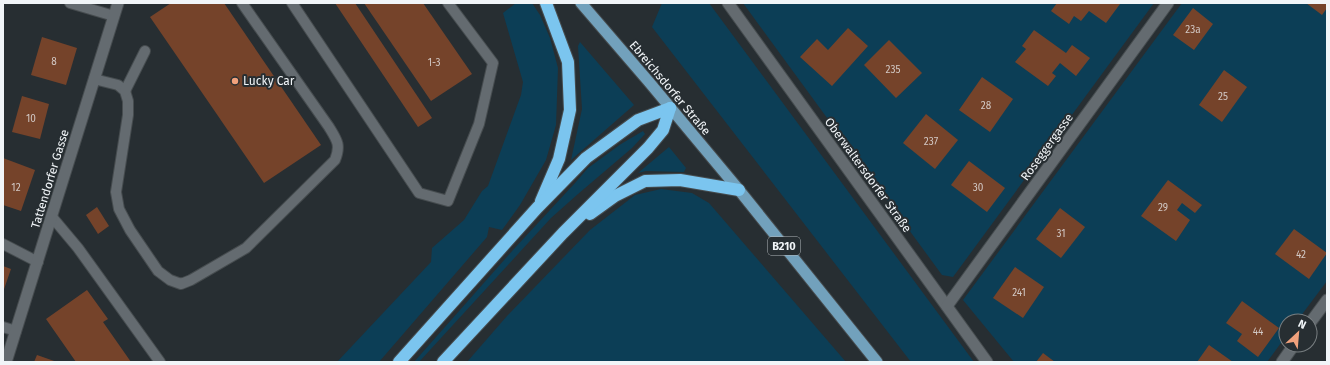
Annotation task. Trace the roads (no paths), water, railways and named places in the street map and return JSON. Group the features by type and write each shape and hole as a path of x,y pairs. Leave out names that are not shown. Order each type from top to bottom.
{"highway":[{"path":"537,208 559,159 570,110 568,62 546,3"},
{"path":"400,362 537,208 586,158 638,120 670,108"},
{"path":"443,362 563,233 648,148 663,130 670,108"},
{"path":"563,233 615,196 645,181 680,180 739,190"}],"main road":[{"name":"Ebreichsdorfer Straße","path":"581,3 739,190"},
{"name":"B210","path":"739,190 877,362"}],"street":[{"name":"Tattendorfer Gasse","path":"6,362 118,3"},
{"name":"Oberwaltersdorfer Straße","path":"728,3 988,362"},
{"name":"Roseggergasse","path":"947,306 1168,3"},
{"path":"1317,313 1327,300"},
{"path":"1282,362 1288,353"}],"lane":[{"path":"70,3 114,16"},
{"path":"94,79 118,86 125,91 128,101 128,115 116,192 119,209 130,230 158,271 170,280 181,284 191,280 246,248 335,160 338,151 336,140 329,127 242,3"},
{"path":"292,3 419,193 448,201 480,124 493,63 448,3"},
{"path":"125,91 145,51"},
{"path":"52,216 78,248 160,362"},
{"path":"3,244 38,262"},
{"path":"3,327 16,331"}],"place":[{"name":"Lucky Car","path":"235,81"}]}
